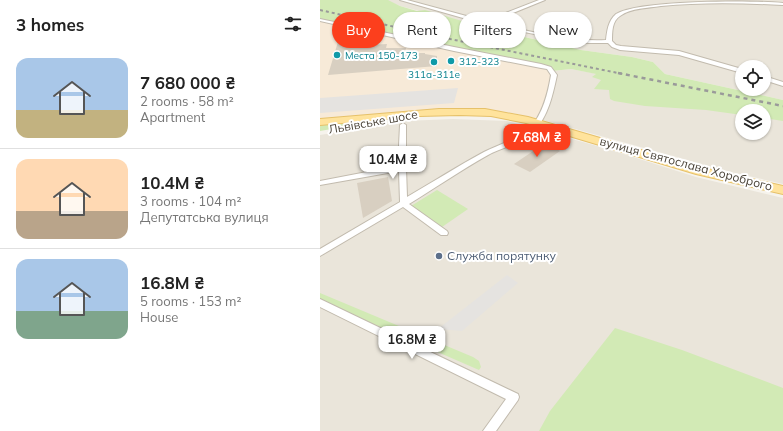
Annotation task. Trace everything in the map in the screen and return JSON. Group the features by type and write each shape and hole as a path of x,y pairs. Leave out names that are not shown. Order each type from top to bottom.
{"main road":[{"name":"вулиця Святослава Хороброго","path":"424,113 481,112 536,122 700,171 783,190"},
{"name":"Львівське шосе","path":"320,122 424,113"},
{"name":"Львівське шосе","path":"320,131 424,113"}],"street":[{"path":"402,0 459,16"},
{"path":"511,12 543,0"},
{"path":"693,0 699,3"},
{"path":"735,69 679,53 630,50 614,46 609,41 609,30 614,19 619,14 629,9 652,5 746,1 783,4"},
{"path":"320,20 549,68 554,75 546,104 530,131 486,154 320,253"},
{"path":"526,31 580,42 609,41"},
{"path":"771,80 783,84"},
{"path":"403,125 402,168 404,204 444,234"},
{"path":"320,183 402,168"},
{"path":"320,303 514,397 489,431"}],"shaded area":[{"path":"386,0 783,0 783,100 765,96 771,96 771,60 735,60 735,89 665,74 653,62 632,57 572,48 592,48 592,12 534,12 534,39 526,37 526,12 459,12 459,21 451,19 451,12 423,12 400,6"},
{"path":"320,20 332,22 332,48 385,48 385,34 393,35 393,48 451,47 541,66 552,71 553,83 539,119 512,113 482,110 455,110 320,128"},
{"path":"571,69 630,80 735,104 735,140 771,140 771,112 783,115 783,184 731,172 539,119 552,71"},
{"path":"458,88 454,103 320,113 320,98"},
{"path":"453,119 507,121 608,149 696,177 783,198 783,431 320,431 320,135 405,121"},
{"path":"507,275 518,283 462,331 438,329"}],"green space":[{"path":"320,0 388,0 400,6 417,11 425,10 432,12 393,12 393,35 385,34 385,12 332,12 332,23 320,20"},
{"path":"451,18 459,20 459,48 526,48 526,37 534,39 534,48 572,48 632,57 653,62 665,74 735,89 735,96 765,96 783,100 783,121 771,119 771,104 735,104 735,114 706,110 645,106 614,101 610,99 609,90 594,89 601,80 592,77 596,74 571,69 552,71 549,68 451,47"},
{"path":"424,113 320,131 320,122"},
{"path":"437,190 468,209 442,227 411,206"},
{"path":"320,293 473,357 479,361 481,367 479,370 348,313 320,299"},
{"path":"615,328 682,350 783,388 783,431 539,431 550,411"}],"building":[{"path":"385,44 387,44 386,48 406,48 405,52 418,51 418,53 437,56 437,66 328,75 336,48 385,48"},
{"path":"545,143 560,151 530,172 514,164"},
{"path":"388,177 392,201 363,218 357,183"}],"railway":[{"path":"320,10 435,36 623,74"},
{"path":"618,73 623,74"},
{"path":"623,74 783,106"}],"place":[{"name":"Места 150-173","path":"337,55"},
{"name":"312-323","path":"451,61"},
{"name":"311а-311е","path":"434,62"},
{"name":"Служба порятунку","path":"439,256"}]}
